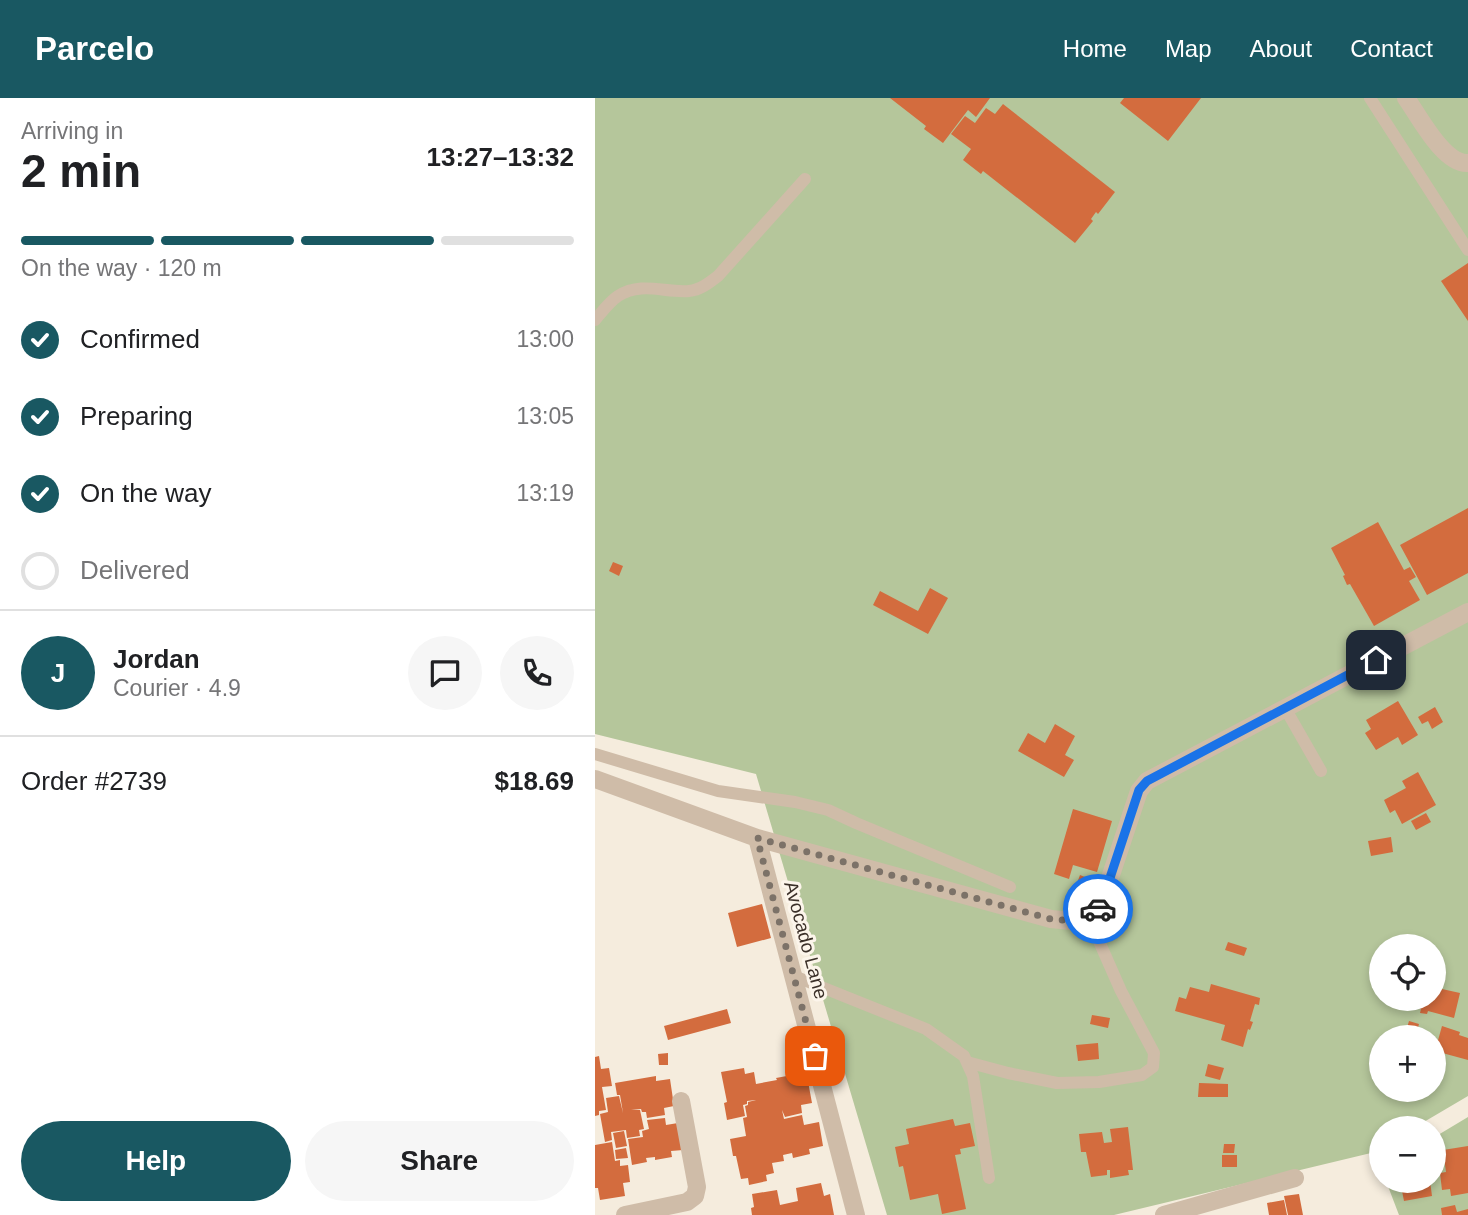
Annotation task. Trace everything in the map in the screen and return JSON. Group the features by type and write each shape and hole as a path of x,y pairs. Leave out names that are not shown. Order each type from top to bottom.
{"street":[{"path":"1406,98 1440,148 1461,163 1468,163"},
{"path":"595,779 757,838 1051,919 1091,923 1102,902 1139,790 1147,781 1468,612"},
{"name":"Avocado Lane","path":"757,838 856,1215"},
{"path":"625,1215 687,1202 695,1196 697,1187 681,1101"},
{"path":"1164,1215 1295,1178"}],"lane":[{"path":"1370,98 1468,250"},
{"path":"595,320 617,297 628,291 649,288 689,291 706,285 805,179"},
{"path":"1285,708 1321,771"},
{"path":"595,754 719,791 795,802 828,810 1010,887"},
{"path":"967,1062 1057,1083 1099,1082 1142,1075 1153,1067 1154,1053 1121,991 1091,923"},
{"path":"794,976 926,1029 964,1056 973,1076 989,1178"}],"green space":[{"path":"595,98 1468,98 1468,1096 1434,1116 1369,1116 1369,1153 1114,1215 887,1215 756,774 595,734"},
{"path":"1468,1117 1468,1215 1399,1215 1391,1193 1446,1193 1446,1130"}],"building":[{"path":"890,98 990,98 976,117 968,110 943,143"},
{"path":"1124,98 1201,98 1168,141 1120,103"},
{"path":"1003,104 1115,192 1098,214 1096,212 1091,219 1093,221 1075,243 983,171 981,174 963,160 971,149 951,134 965,116 975,123 986,108 995,114"},
{"path":"1468,263 1468,321 1441,281"},
{"path":"1468,508 1468,573 1427,595 1400,545"},
{"path":"1378,522 1404,570 1410,567 1416,577 1409,581 1420,600 1374,626 1350,584 1347,585 1343,576 1345,575 1331,548"},
{"path":"613,562 623,566 619,576 609,571"},
{"path":"930,588 948,598 928,634 873,605 880,591 918,611"},
{"path":"1398,701 1418,735 1402,745 1398,737 1376,750 1365,733 1371,729 1366,720"},
{"path":"1435,707 1443,722 1432,729 1428,721 1422,724 1418,717"},
{"path":"1055,724 1075,736 1065,755 1074,760 1064,777 1018,751 1028,733 1045,743"},
{"path":"1418,772 1436,805 1402,824 1395,810 1390,813 1384,800 1406,788 1402,781"},
{"path":"1073,809 1112,821 1097,872 1073,865 1069,879 1054,874"},
{"path":"1426,813 1431,822 1416,830 1411,821"},
{"path":"1391,837 1393,852 1371,856 1368,841"},
{"path":"1080,875 1090,879 1086,890 1076,886"},
{"path":"762,904 771,938 737,947 728,913"},
{"path":"1228,942 1247,948 1244,956 1225,950"},
{"path":"1211,984 1260,998 1259,1005 1255,1004 1250,1021 1253,1022 1243,1047 1221,1040 1225,1025 1175,1011 1179,997 1186,999 1190,987 1209,992"},
{"path":"1446,990 1460,993 1454,1018 1428,1011 1446,1011"},
{"path":"727,1009 731,1023 668,1040 664,1026"},
{"path":"1092,1015 1110,1018 1108,1028 1090,1024"},
{"path":"1446,1027 1468,1038 1468,1060 1446,1054"},
{"path":"1098,1043 1099,1059 1078,1061 1076,1045"},
{"path":"668,1053 668,1065 659,1065 658,1054"},
{"path":"599,1056 601,1069 609,1068 612,1086 602,1087 606,1110 599,1111 599,1115 595,1116 595,1057"},
{"path":"1208,1064 1224,1068 1220,1080 1205,1076"},
{"path":"744,1068 745,1074 754,1072 756,1084 792,1075 793,1079 807,1076 812,1103 801,1105 802,1113 785,1117 782,1110 784,1119 802,1115 804,1125 819,1122 823,1146 809,1149 810,1154 793,1158 792,1153 783,1155 784,1161 772,1163 774,1173 766,1175 767,1181 749,1185 748,1178 741,1179 730,1139 746,1136 743,1118 747,1117 745,1106 756,1100 747,1101 747,1104 743,1105 745,1116 727,1120 724,1103 727,1102 721,1072"},
{"path":"656,1076 656,1081 670,1079 674,1106 664,1108 665,1115 647,1118 646,1112 641,1109 631,1110 640,1110 644,1129 639,1130 640,1136 627,1138 626,1130 611,1132 612,1140 605,1142 600,1114 608,1112 606,1098 619,1096 623,1113 620,1095 617,1095 615,1083"},
{"path":"1199,1083 1228,1084 1228,1097 1198,1097"},
{"path":"665,1118 666,1125 678,1123 683,1150 671,1151 672,1157 655,1160 655,1157 646,1158 647,1162 632,1165 628,1139 643,1137 642,1131 649,1129 647,1120"},
{"path":"953,1119 955,1126 970,1123 975,1146 960,1149 961,1154 955,1155 966,1209 942,1214 938,1194 910,1200 903,1166 899,1167 895,1147 909,1144 906,1129"},
{"path":"1128,1127 1133,1170 1128,1170 1129,1175 1110,1178 1110,1170 1107,1170 1107,1175 1091,1177 1086,1152 1081,1152 1079,1134 1102,1132 1104,1143 1112,1142 1110,1129"},
{"path":"624,1131 627,1146 616,1148 613,1133"},
{"path":"612,1142 615,1161 620,1160 620,1166 628,1165 630,1182 623,1183 625,1196 600,1200 598,1188 595,1188 595,1145"},
{"path":"1224,1144 1235,1144 1234,1153 1223,1153"},
{"path":"1468,1146 1468,1193 1451,1196 1450,1189 1446,1190 1446,1150"},
{"path":"626,1148 628,1158 616,1159 615,1150"},
{"path":"1222,1155 1237,1155 1237,1167 1222,1167"},
{"path":"821,1183 824,1196 830,1194 834,1215 752,1215 752,1194 777,1190 780,1205 798,1201 796,1188"},
{"path":"1402,1193 1432,1193 1432,1196 1404,1201"},
{"path":"1299,1194 1303,1215 1288,1215 1284,1196"},
{"path":"1284,1200 1287,1215 1269,1215 1267,1203"},
{"path":"1455,1205 1457,1212 1468,1209 1468,1215 1442,1215 1441,1208"}],"way so far":[{"path":"815,1056 757,838 1051,919 1091,923 1098,909"}],"route":[{"path":"1098,909 1139,790 1147,781 1376,660"}]}
